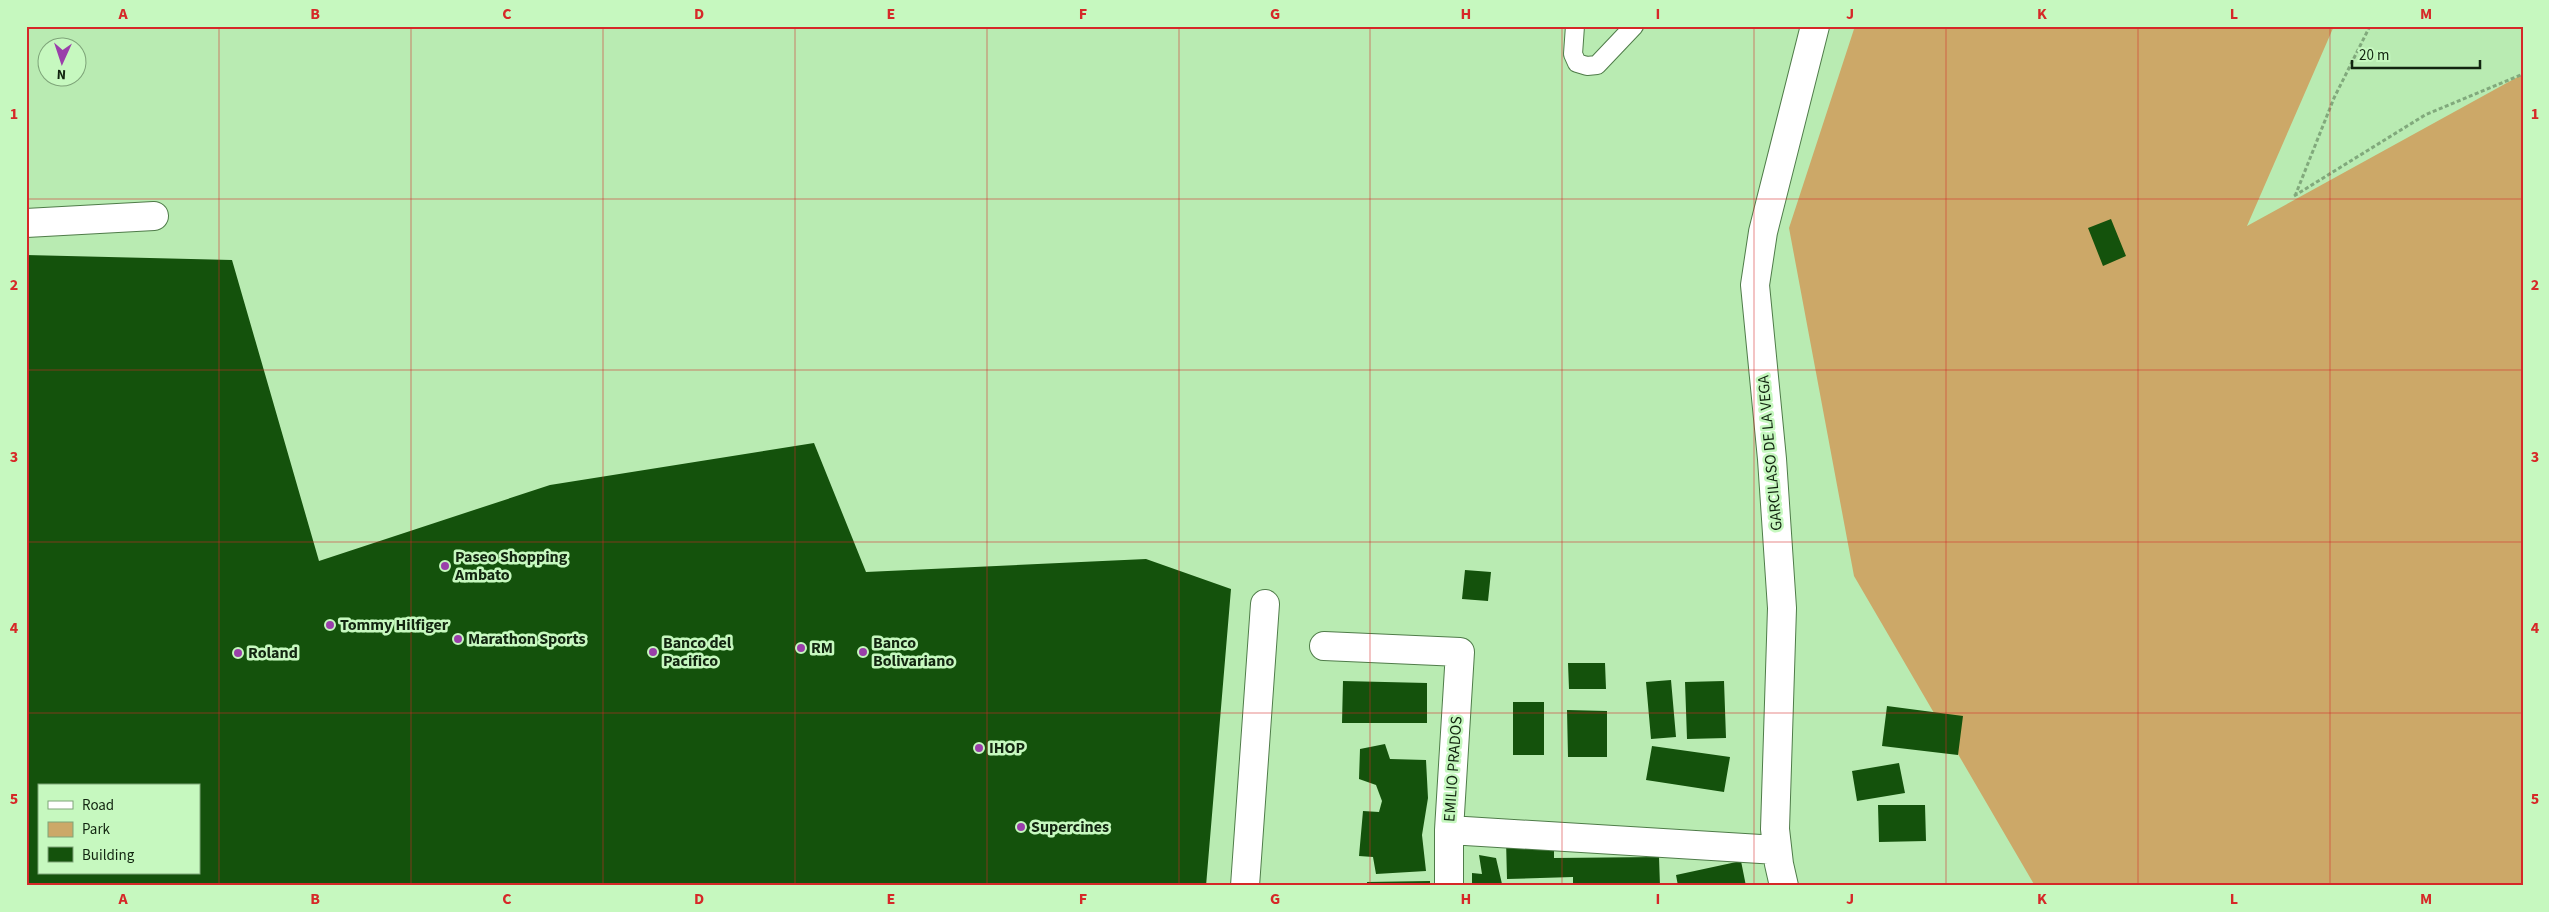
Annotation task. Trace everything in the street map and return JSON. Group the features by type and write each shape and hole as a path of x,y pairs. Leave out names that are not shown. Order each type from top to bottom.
{"street":[{"name":"GARCILASO DE LA VEGA","path":"1784,886 1775,829 1782,608 1772,459 1755,284 1763,232 1815,26"},
{"path":"26,223 154,216"},
{"path":"1245,886 1265,604"},
{"name":"EMILIO PRADOS","path":"1324,646 1460,652 1449,830 1449,886"},
{"path":"1449,830 1777,850"}],"lane":[{"path":"1575,26 1573,54 1577,63 1587,66 1597,65 1634,26"}],"path":[{"path":"2370,26 2334,98 2294,196 2424,115 2523,74"}],"green space":[{"path":"1855,26 2334,26 2247,226 2523,74 2523,886 2035,886 1854,576 1789,228"}],"building":[{"path":"2111,219 2126,256 2103,266 2088,228"},
{"name":"Paseo Shopping Ambato","path":"26,255 232,260 319,561 550,485 814,443 866,572 1146,559 1231,589 1206,886 26,886"},
{"path":"1465,570 1491,572 1488,601 1462,599"},
{"path":"1568,663 1605,663 1606,689 1569,689"},
{"path":"1671,680 1676,737 1651,739 1646,682"},
{"path":"1343,681 1427,683 1427,723 1342,723"},
{"path":"1724,681 1726,738 1687,739 1685,682"},
{"path":"1513,702 1544,702 1544,755 1513,755"},
{"path":"1887,706 1963,716 1958,755 1882,746"},
{"path":"1567,710 1607,711 1607,757 1568,757"},
{"path":"1385,744 1390,759 1426,760 1428,798 1422,835 1426,871 1376,874 1373,857 1359,856 1363,811 1379,812 1382,801 1376,785 1359,779 1360,749"},
{"path":"1652,746 1730,757 1724,792 1646,780"},
{"path":"1899,763 1905,793 1857,801 1852,771"},
{"path":"1878,805 1925,805 1926,841 1879,842"},
{"path":"1554,839 1554,858 1659,857 1660,886 1573,886 1573,877 1507,879 1506,840"},
{"path":"1479,855 1496,858 1502,884 1507,886 1472,886 1472,873 1482,874"},
{"path":"1741,861 1746,886 1678,886 1676,875"},
{"path":"1430,881 1430,886 1367,886 1367,882"}],"place":[{"name":"Paseo Shopping Ambato","path":"445,566"},
{"name":"Tommy Hilfiger","path":"330,625"},
{"name":"Marathon Sports","path":"458,639"},
{"name":"RM","path":"801,648"},
{"name":"Banco del Pacifico","path":"653,652"},
{"name":"Banco Bolivariano","path":"863,652"},
{"name":"Roland","path":"238,653"},
{"name":"IHOP","path":"979,748"},
{"name":"Supercines","path":"1021,827"}]}
